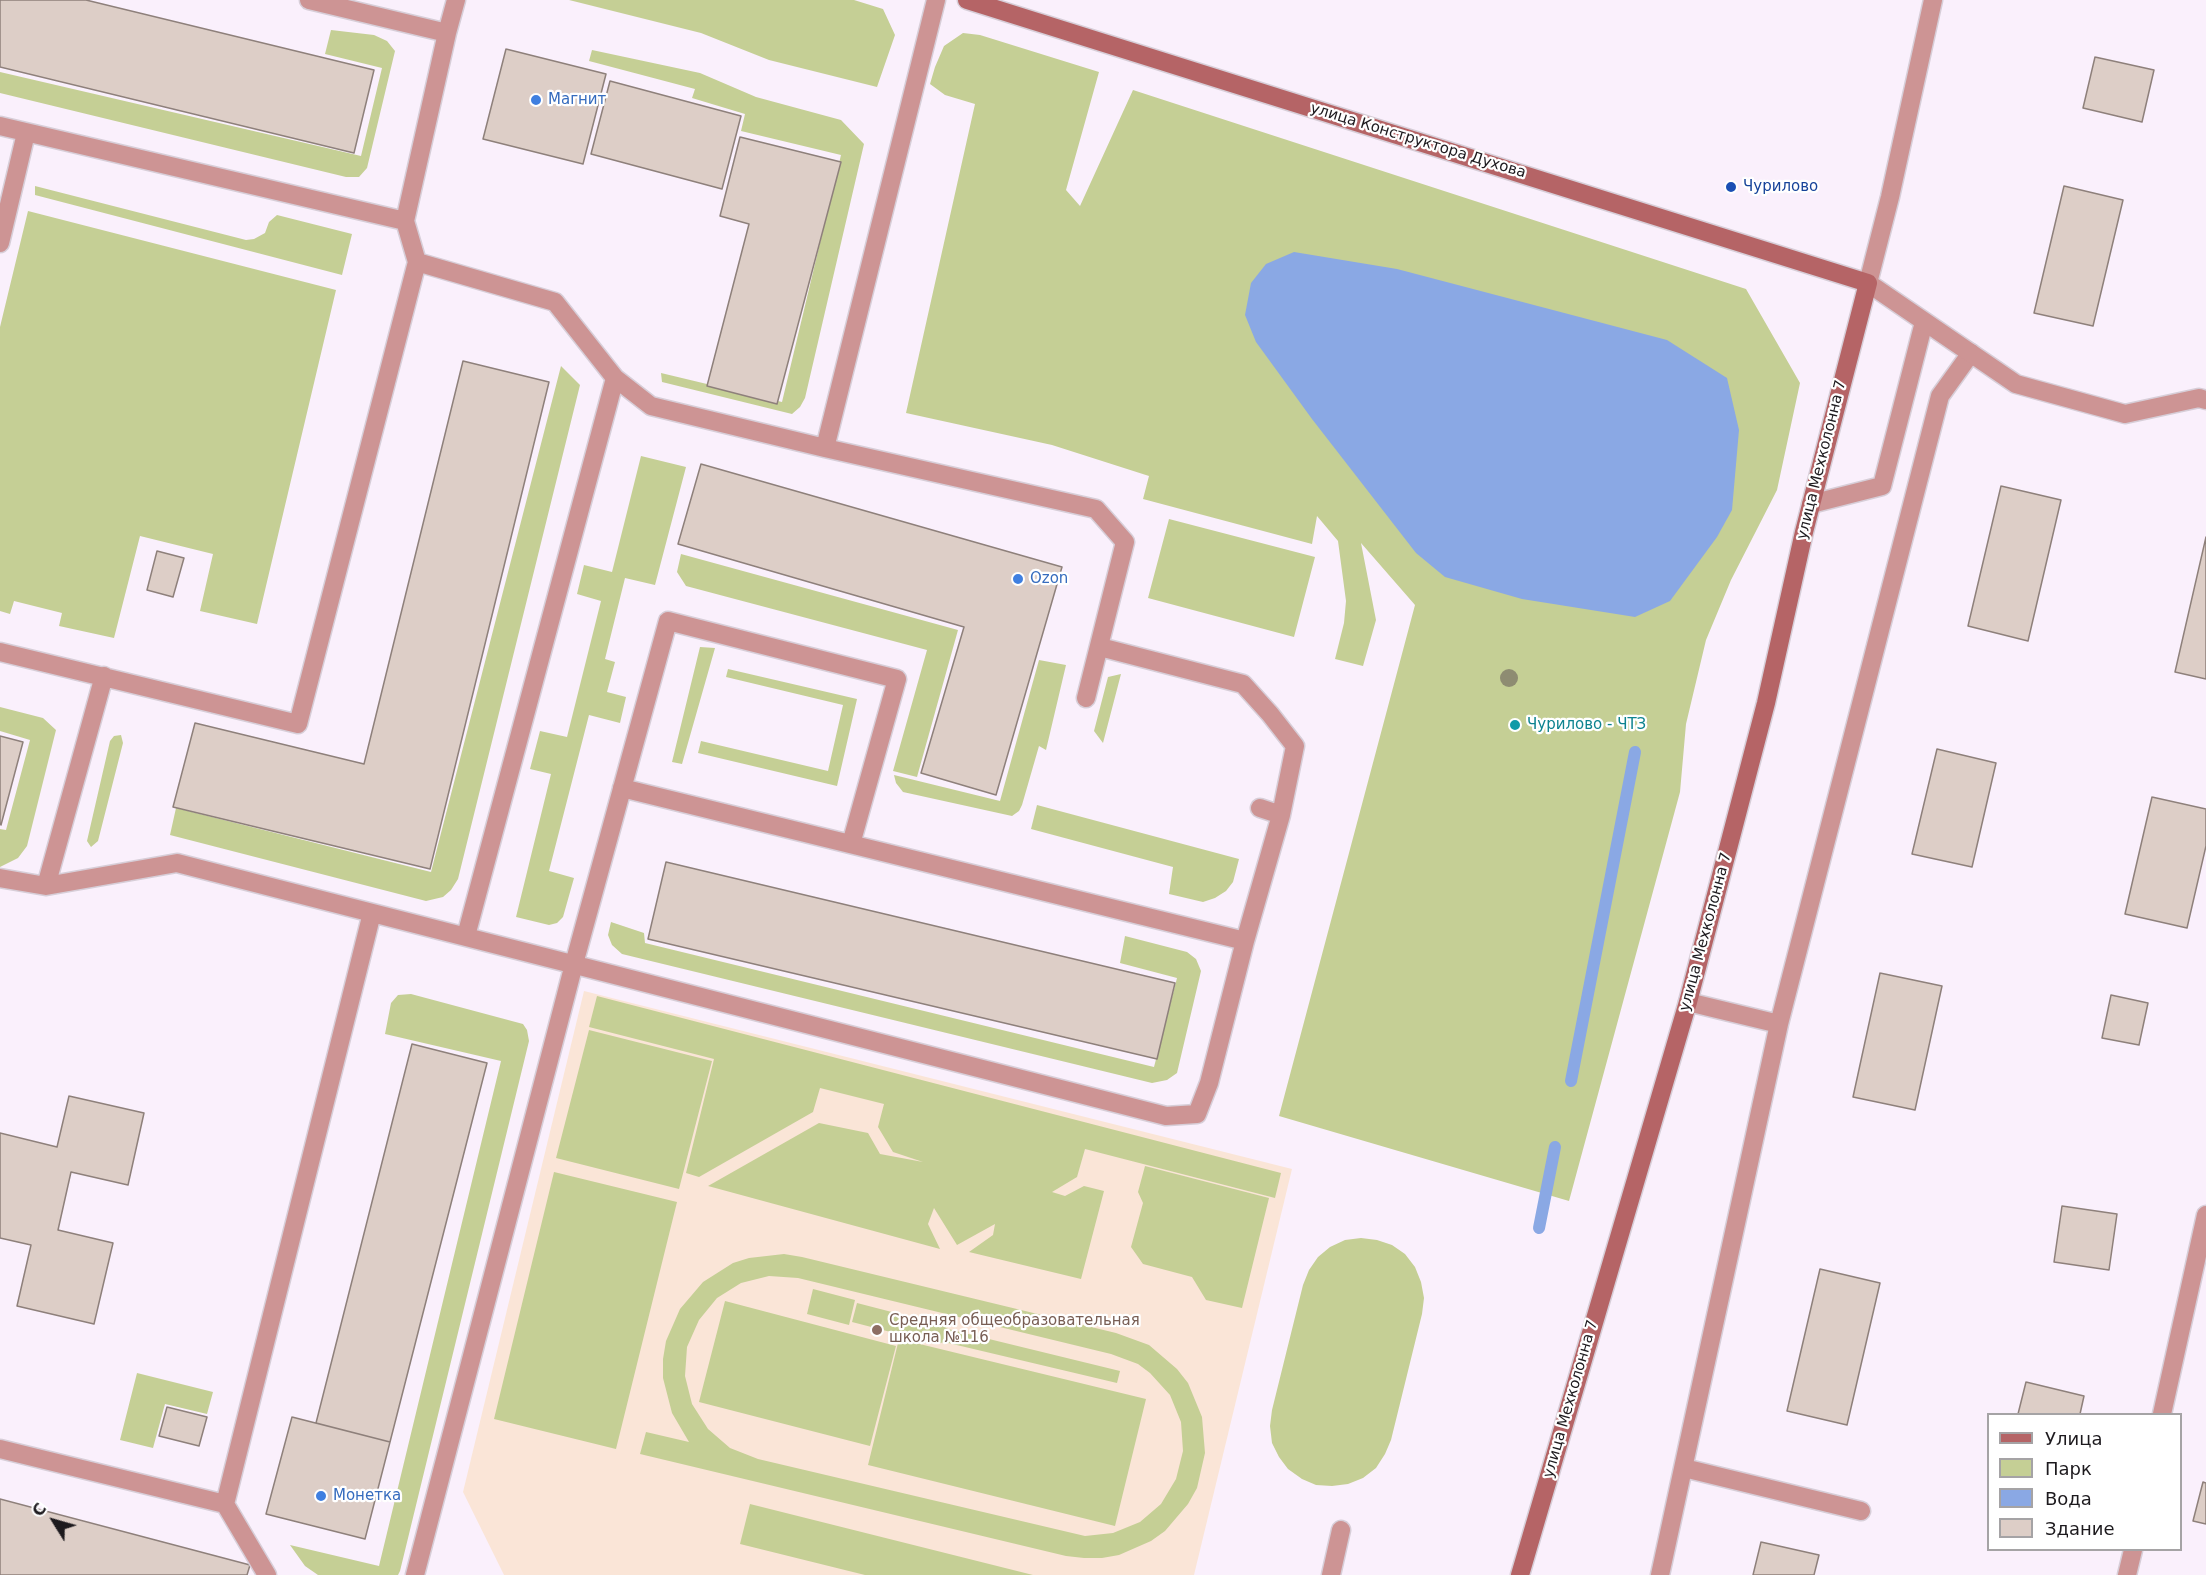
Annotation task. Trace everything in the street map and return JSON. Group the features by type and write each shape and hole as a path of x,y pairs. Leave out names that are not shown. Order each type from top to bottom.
{"street":[{"path":"309,0 447,33"},
{"path":"0,652 298,724 417,262 405,221 456,0"},
{"path":"825,448 936,0"},
{"name":"улица Конструктора Духова","path":"967,0 1868,283"},
{"path":"1933,0 1890,197 1868,283 2016,384 2125,414 2199,398 2206,400"},
{"path":"0,126 405,221"},
{"path":"0,243 26,133"},
{"path":"417,262 555,302 615,378 651,406 1096,509 1125,542 1086,698"},
{"name":"улица Мехколонна 7","path":"1520,1575 1688,1002 1766,703 1811,504 1868,283"},
{"path":"1811,504 1882,486 1924,322"},
{"path":"1659,1575 1779,1024 1940,396 1971,353"},
{"path":"466,936 615,378"},
{"path":"415,1575 574,964 668,621 897,679 851,844"},
{"path":"0,878 46,886 177,864 1166,1116 1197,1114 1209,1083 1245,941 1281,815 1295,746 1243,684 1100,647"},
{"path":"46,886 104,676"},
{"path":"622,788 1245,941"},
{"path":"1260,808 1281,815"},
{"path":"267,1575 225,1504 372,913"},
{"path":"1688,1002 1779,1024"},
{"path":"2162,1413 2206,1215"},
{"path":"0,1449 225,1504"},
{"path":"1684,1468 1861,1511"},
{"path":"1331,1575 1341,1530"},
{"path":"2127,1575 2133,1551"}],"shaded area":[{"name":"Средняя общеобразовательная школа №116","path":"584,991 1292,1169 1194,1575 504,1575 463,1492"}],"green space":[{"path":"569,0 854,0 883,9 895,35 877,87 769,60 701,33"},
{"path":"331,30 374,35 387,41 395,51 367,168 359,177 346,177 0,93 0,72 361,156 382,68 325,54"},
{"path":"963,33 980,35 1099,72 1066,190 1080,206 1133,90 1746,289 1800,383 1777,490 1731,580 1706,640 1686,724 1680,792 1569,1201 1279,1116 1415,605 1361,543 1376,620 1363,666 1335,659 1344,623 1346,601 1338,541 1317,516 1312,544 1143,499 1149,476 1052,445 906,413 975,104 945,95 930,84 944,46"},
{"path":"592,50 700,73 756,97 841,120 864,144 805,398 792,414 662,382 661,373 782,402 841,155 741,131 745,114 692,98 695,89 589,61"},
{"path":"35,186 246,240 254,239 265,233 269,222 277,215 352,234 342,275 35,195"},
{"path":"28,211 336,290 257,624 200,611 213,554 140,536 114,638 59,626 62,613 14,601 10,614 0,611 0,327"},
{"path":"561,366 580,385 458,879 451,890 443,897 426,901 170,835 176,808 431,872"},
{"path":"641,456 686,467 655,585 625,578 605,659 615,662 607,692 626,697 620,723 589,715 549,871 574,878 563,917 557,923 549,925 516,917 551,774 530,769 540,731 567,737 601,601 577,594 584,565 612,572"},
{"path":"1169,519 1315,557 1294,637 1148,598"},
{"path":"681,554 958,630 917,777 893,771 927,650 686,586 677,572"},
{"path":"700,647 715,648 682,764 672,762"},
{"path":"1039,660 1066,665 1046,750 1039,746 1019,811 1012,816 903,792 896,783 894,775 1000,801"},
{"path":"728,669 857,699 837,786 698,753 701,741 828,771 843,705 726,677"},
{"path":"1121,674 1103,743 1094,731 1108,677"},
{"path":"0,707 43,718 56,730 27,846 18,858 0,867 0,829 6,830 30,740 0,731"},
{"path":"121,735 123,743 98,841 91,847 87,841 110,741 114,736"},
{"path":"1037,805 1239,859 1233,882 1226,891 1203,902 1169,894 1173,867 1031,829"},
{"path":"611,922 644,933 645,943 1154,1067 1177,978 1120,963 1125,936 1187,952 1196,959 1201,971 1177,1073 1167,1080 1152,1083 622,954 612,945 608,935"},
{"path":"411,994 523,1024 529,1041 400,1571 398,1575 318,1575 305,1566 290,1545 379,1566 501,1061 385,1034 391,1003 398,995"},
{"path":"597,996 1281,1173 1275,1198 1085,1149 1077,1177 1052,1192 1065,1196 1084,1186 1104,1191 1081,1279 969,1252 993,1235 995,1224 957,1245 934,1208 928,1224 940,1249 708,1186 819,1123 868,1133 880,1154 923,1162 893,1152 878,1127 884,1104 820,1088 813,1112 699,1177 686,1173 714,1059 589,1027"},
{"path":"589,1030 712,1061 679,1189 556,1158"},
{"path":"1145,1166 1269,1198 1242,1308 1206,1300 1192,1277 1143,1264 1131,1247 1143,1203 1138,1192"},
{"path":"554,1172 677,1202 616,1449 494,1419"},
{"path":"1361,1238 1392,1245 1405,1254 1415,1267 1421,1282 1424,1298 1422,1314 1391,1440 1385,1454 1376,1468 1363,1478 1348,1484 1316,1485 1288,1469 1279,1457 1272,1443 1270,1426 1272,1410 1303,1285 1309,1270 1318,1257 1330,1247 1345,1240"},
{"path":"784,1254 802,1257 1116,1333 1149,1345 1177,1369 1188,1383 1202,1417 1205,1453 1197,1488 1188,1504 1165,1531 1151,1541 1119,1555 1084,1558 1066,1556 640,1454 646,1432 689,1442 672,1413 663,1378 666,1341 680,1309 703,1282 733,1263 749,1258","holes":["769,1276 798,1278 1111,1354 1138,1364 1150,1373 1170,1395 1181,1422 1183,1451 1176,1479 1161,1504 1140,1522 1113,1533 1085,1536 758,1459 730,1448 708,1429 692,1404 685,1376 687,1347 699,1320 717,1298 741,1283"]},
{"path":"813,1289 855,1300 849,1325 807,1314"},
{"path":"725,1301 896,1346 870,1446 699,1402"},
{"path":"857,1303 942,1325 948,1329 1120,1371 1117,1383 944,1342 937,1344 852,1322"},
{"path":"899,1339 1146,1399 1115,1526 868,1465"},
{"path":"137,1373 213,1392 207,1414 165,1404 153,1448 120,1440"},
{"path":"750,1504 1033,1575 865,1575 740,1544"}],"water":[{"path":"1294,252 1397,269 1667,340 1727,378 1739,430 1732,510 1717,537 1670,601 1635,617 1522,599 1445,577 1416,553 1312,419 1256,342 1245,315 1251,283 1266,264"}],"building":[{"path":"0,0 86,0 374,70 354,153 0,67"},
{"path":"506,49 606,74 583,164 483,139"},
{"path":"2095,57 2154,70 2142,122 2083,108"},
{"path":"610,81 741,116 722,189 591,154"},
{"path":"740,137 841,162 777,404 707,386 749,224 720,216"},
{"path":"2064,186 2123,200 2093,326 2034,313"},
{"path":"463,361 549,382 430,869 173,807 195,723 364,764"},
{"path":"701,464 1062,567 996,795 921,773 964,627 678,544"},
{"path":"2001,486 2061,500 2028,641 1968,626"},
{"path":"2206,537 2206,679 2175,672"},
{"path":"157,551 184,558 173,597 147,590"},
{"path":"0,736 23,742 1,825 0,824"},
{"path":"1937,749 1996,763 1972,867 1912,854"},
{"path":"2152,797 2206,809 2206,846 2187,928 2125,914"},
{"path":"666,862 1175,983 1157,1059 648,939"},
{"path":"1880,973 1942,986 1915,1110 1853,1097"},
{"path":"2111,995 2148,1003 2139,1045 2102,1038"},
{"path":"412,1044 487,1063 390,1442 316,1423"},
{"path":"69,1096 144,1113 128,1185 71,1172 58,1230 113,1243 94,1324 17,1306 31,1245 0,1238 0,1133 57,1147"},
{"path":"2062,1206 2117,1214 2109,1270 2054,1262"},
{"path":"1820,1269 1880,1283 1847,1425 1787,1411"},
{"path":"2026,1382 2084,1396 2080,1413 2018,1413"},
{"path":"167,1407 207,1417 199,1446 159,1436"},
{"path":"292,1417 390,1442 365,1539 266,1514"},
{"path":"2203,1482 2206,1483 2206,1524 2193,1521"},
{"path":"0,1499 250,1565 247,1575 0,1575"},
{"path":"1761,1542 1819,1555 1814,1575 1753,1575"}],"waterway":[{"path":"1571,1081 1635,752"},
{"path":"1539,1228 1555,1147"}],"place":[{"name":"Магнит","path":"536,100"},
{"name":"Чурилово","path":"1731,187"},
{"name":"Ozon","path":"1018,579"},
{"name":"Чурилово - ЧТЗ","path":"1515,725"},
{"name":"Средняя общеобразовательная школа №116","path":"877,1330"},
{"name":"Монетка","path":"321,1496"}]}
